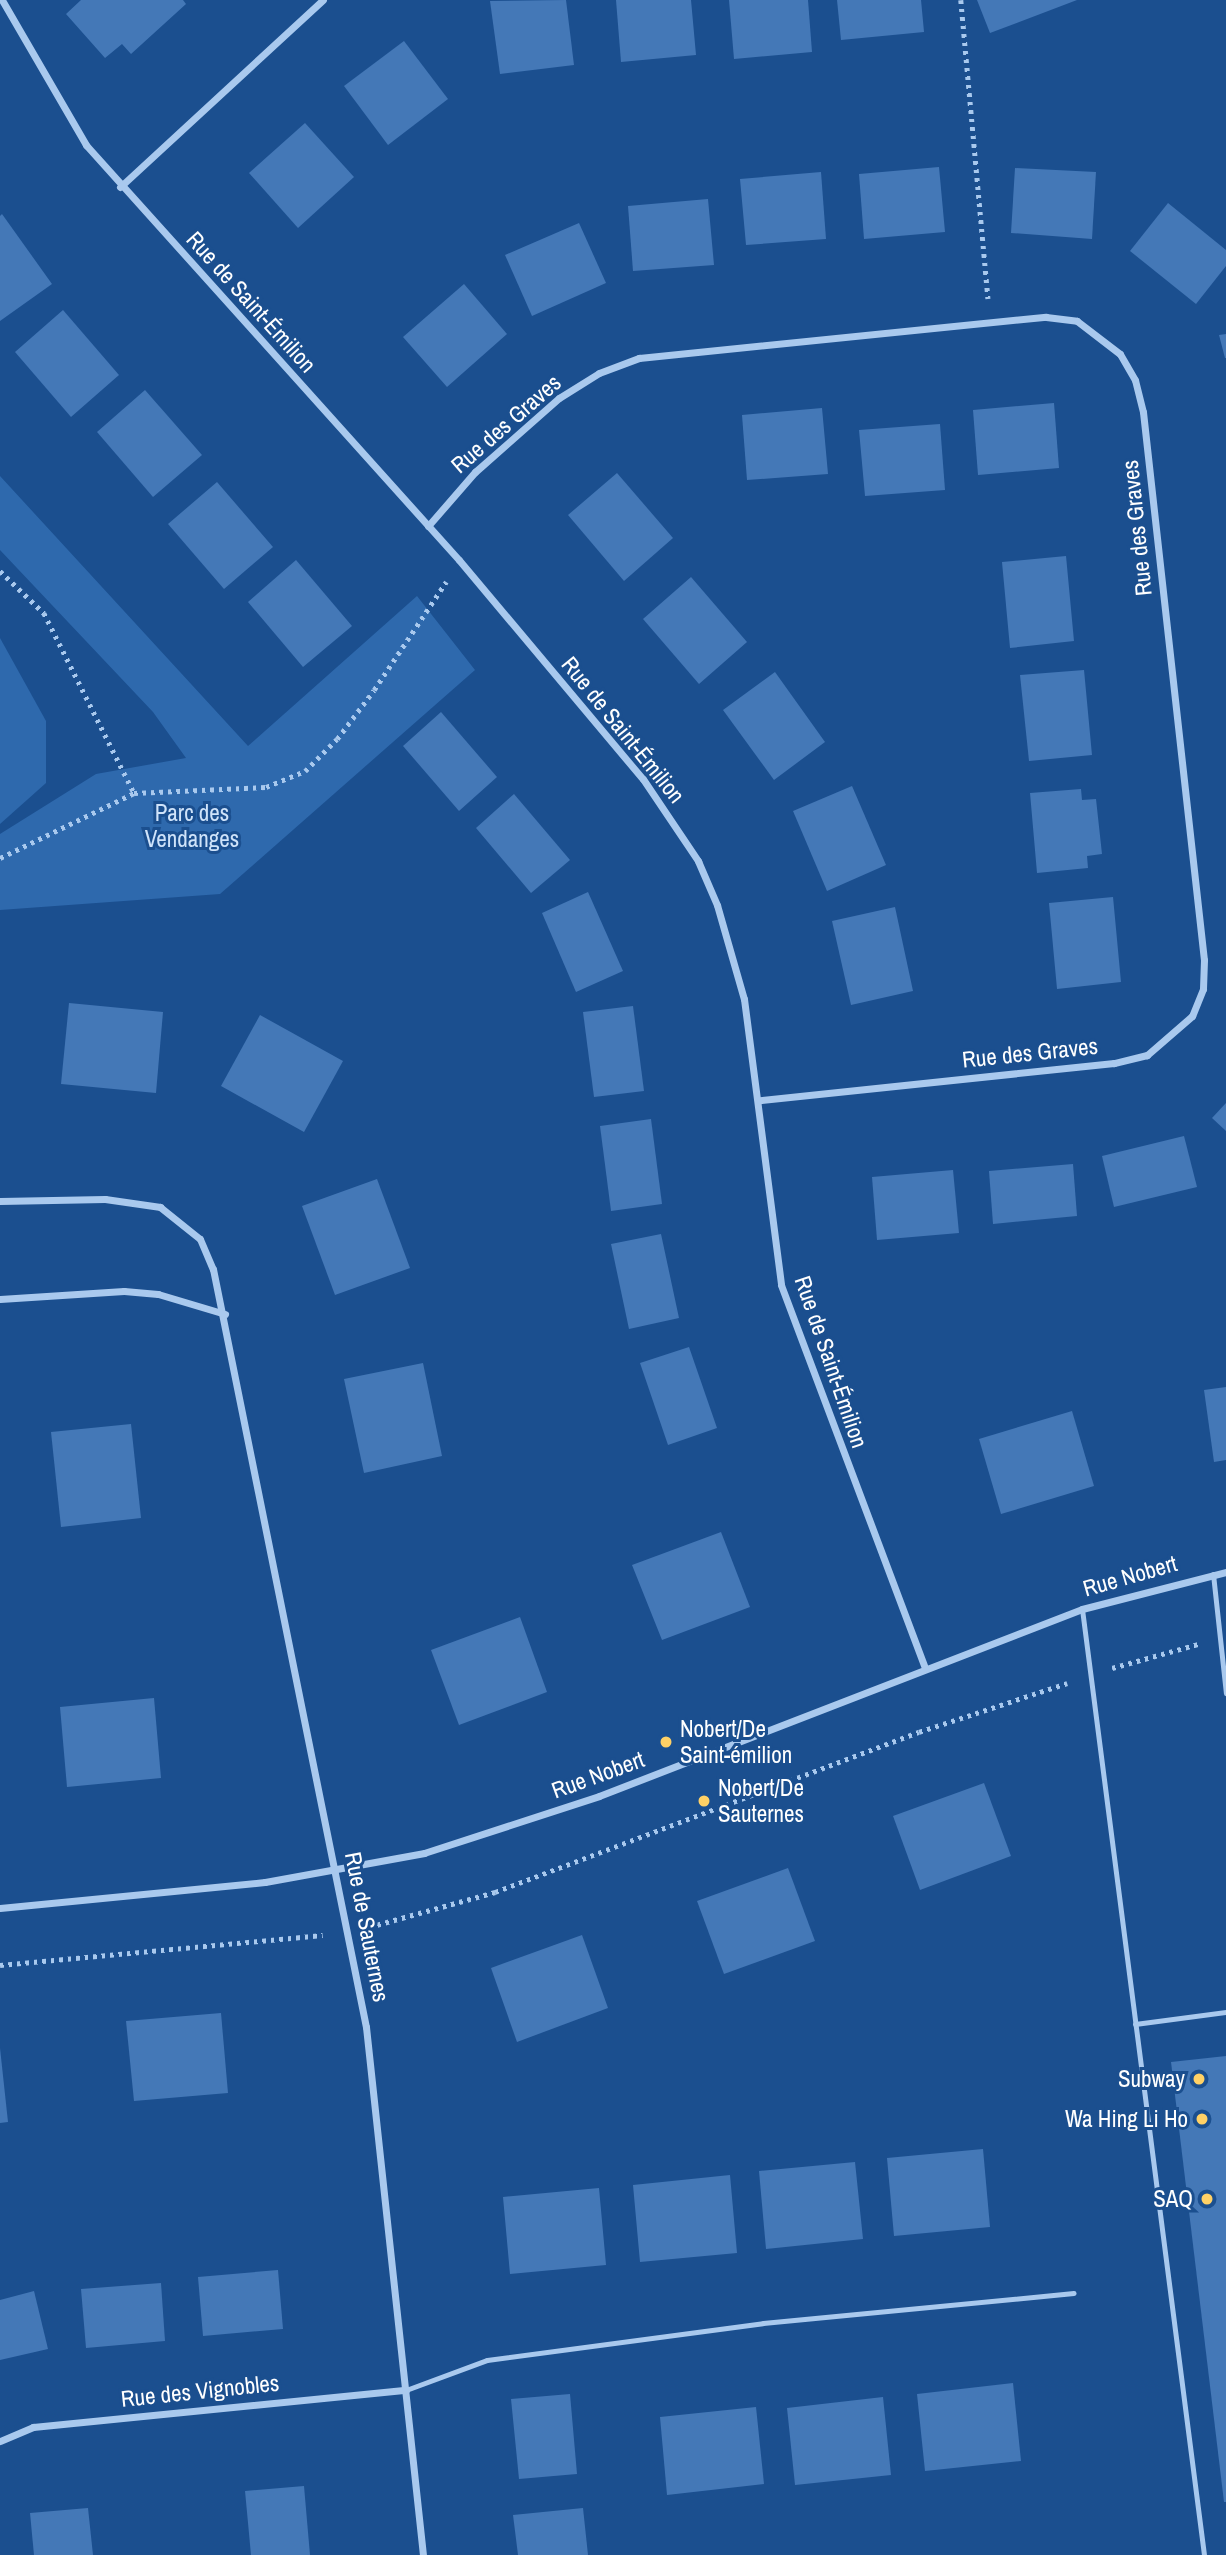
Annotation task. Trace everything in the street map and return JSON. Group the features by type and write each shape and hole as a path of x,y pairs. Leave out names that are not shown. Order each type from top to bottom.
{"street":[{"name":"Rue de Saint-Émilion","path":"2,0 86,145 120,187 459,560 643,779 698,861 717,905 744,999 760,1100 781,1285 925,1668"},
{"path":"120,187 323,0"},
{"name":"Rue des Graves","path":"428,526 475,472 559,397 599,373 639,358 1046,317 1077,321 1120,354 1135,380 1143,412 1205,960 1203,989 1192,1016 1171,1038 1147,1055 1114,1063 760,1100"},
{"name":"Rue de Sauternes","path":"0,1201 105,1199 160,1207 200,1239 225,1314 350,1932 376,2094 423,2555"},
{"path":"0,1299 124,1291 158,1294 225,1314"},
{"name":"Rue Nobert","path":"0,1908 338,1872 424,1853 599,1796 1082,1609 1226,1572"},
{"name":"Rue des Vignobles","path":"0,2441 33,2427 406,2390"}],"lane":[{"path":"1213,1574 1226,1693"},
{"path":"1082,1609 1204,2555"},
{"path":"1135,2024 1226,2012"},
{"path":"406,2390 487,2360 763,2323 1074,2293"}],"path":[{"path":"961,0 990,322"},
{"path":"0,859 134,793 266,788 305,771 337,739 374,690 459,560"},
{"path":"0,571 44,613 134,793"},
{"path":"0,1965 350,1932 495,1892 919,1732 1091,1676 1220,1638"}],"green space":[{"name":"Parc des Vendanges","path":"0,476 248,746 417,596 475,670 220,894 0,910 0,834 96,774 186,758 153,712 0,550"},
{"path":"0,638 46,721 46,783 0,824"}],"building":[{"path":"81,0 183,0 186,4 131,54 122,44 105,58 66,14"},
{"path":"566,0 574,65 500,74 490,1"},
{"path":"616,0 691,0 696,55 621,62"},
{"path":"729,0 808,0 812,52 734,59"},
{"path":"837,0 921,0 924,32 841,40"},
{"path":"977,0 1077,0 990,33"},
{"path":"404,41 448,99 388,145 344,86"},
{"path":"305,123 354,177 298,228 249,173"},
{"path":"939,167 945,232 864,239 859,174"},
{"path":"1015,168 1096,172 1092,239 1011,233"},
{"path":"821,172 826,239 746,245 740,179"},
{"path":"708,199 714,265 633,271 628,206"},
{"path":"1168,203 1226,250 1226,266 1196,304 1130,251"},
{"path":"2,214 52,284 0,321 0,216"},
{"path":"579,223 606,283 532,316 505,255"},
{"path":"464,284 507,334 447,387 403,337"},
{"path":"63,310 119,375 71,417 15,352"},
{"path":"1226,334 1226,358 1225,358 1219,335"},
{"path":"145,390 202,455 153,497 97,432"},
{"path":"1054,403 1059,468 978,475 973,410"},
{"path":"822,408 828,474 747,480 742,415"},
{"path":"940,424 945,490 865,496 859,430"},
{"path":"617,473 673,538 624,581 568,515"},
{"path":"217,482 273,547 224,589 168,524"},
{"path":"1066,556 1074,641 1010,648 1002,562"},
{"path":"296,560 352,626 303,667 248,602"},
{"path":"691,577 747,642 699,684 643,619"},
{"path":"1084,670 1092,755 1029,761 1020,675"},
{"path":"775,672 825,742 774,780 723,710"},
{"path":"441,712 497,777 459,811 403,746"},
{"path":"852,786 886,865 827,891 793,811"},
{"path":"1081,789 1082,800 1096,799 1102,854 1087,856 1088,868 1037,873 1030,793"},
{"path":"514,794 570,860 531,893 476,828"},
{"path":"588,892 623,971 576,992 542,913"},
{"path":"1113,897 1121,982 1057,989 1049,903"},
{"path":"895,907 913,991 851,1005 832,921"},
{"path":"69,1003 163,1012 156,1093 61,1084"},
{"path":"633,1006 644,1091 594,1097 583,1012"},
{"path":"260,1015 343,1061 304,1132 221,1086"},
{"path":"1226,1103 1226,1131 1212,1118"},
{"path":"651,1119 662,1204 611,1211 600,1126"},
{"path":"1184,1136 1197,1187 1114,1207 1102,1156"},
{"path":"1073,1164 1077,1216 993,1224 989,1171"},
{"path":"953,1170 959,1233 877,1240 872,1177"},
{"path":"377,1179 410,1268 335,1295 302,1206"},
{"path":"661,1234 679,1318 629,1329 611,1244"},
{"path":"689,1347 717,1428 668,1445 640,1363"},
{"path":"423,1363 442,1456 364,1473 344,1379"},
{"path":"1226,1387 1226,1460 1214,1462 1204,1390"},
{"path":"1072,1411 1094,1486 1001,1514 979,1439"},
{"path":"131,1424 141,1518 61,1527 51,1432"},
{"path":"721,1532 750,1607 662,1640 632,1565"},
{"path":"520,1617 547,1692 459,1725 431,1650"},
{"path":"154,1698 161,1778 67,1787 60,1707"},
{"path":"984,1783 1011,1856 920,1890 893,1816"},
{"path":"788,1868 815,1941 724,1974 697,1901"},
{"path":"582,1935 608,2008 517,2042 491,1968"},
{"path":"221,2013 228,2093 134,2101 126,2021"},
{"path":"0,2048 8,2122 0,2123"},
{"path":"1226,2056 1226,2502 1224,2502 1171,2062"},
{"path":"983,2149 990,2227 894,2236 887,2158"},
{"path":"855,2162 863,2239 766,2249 759,2171"},
{"path":"730,2175 737,2253 640,2262 633,2185"},
{"path":"599,2188 606,2265 510,2274 503,2197"},
{"path":"278,2270 283,2329 203,2336 198,2277"},
{"path":"161,2283 165,2341 86,2348 81,2289"},
{"path":"34,2291 48,2349 0,2360 0,2300"},
{"path":"1013,2383 1021,2461 925,2471 917,2394"},
{"path":"570,2394 577,2474 519,2479 511,2399"},
{"path":"883,2397 891,2475 795,2485 787,2408"},
{"path":"756,2407 764,2484 667,2495 660,2417"},
{"path":"304,2486 310,2555 251,2555 245,2491"},
{"path":"88,2508 93,2555 34,2555 30,2513"},
{"path":"583,2508 588,2555 518,2555 513,2515"}],"place":[{"name":"Nobert/De Saint-émilion","path":"666,1742"},
{"name":"Nobert/De Sauternes","path":"704,1801"},
{"name":"Subway","path":"1199,2079"},
{"name":"Wa Hing Li Ho","path":"1202,2119"},
{"name":"SAQ","path":"1207,2199"}]}
